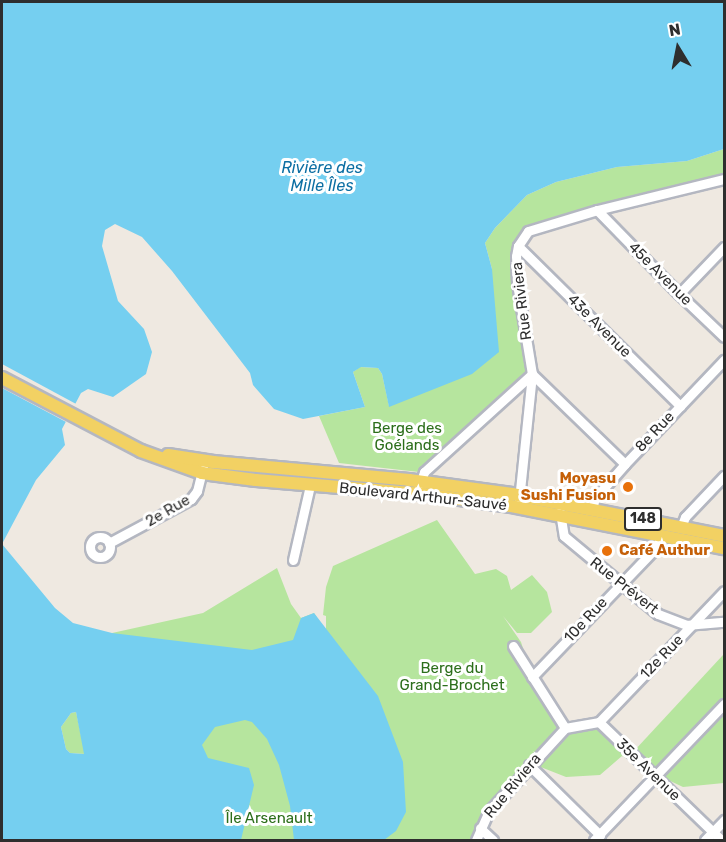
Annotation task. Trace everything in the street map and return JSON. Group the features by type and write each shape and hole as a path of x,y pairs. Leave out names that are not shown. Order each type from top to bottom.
{"main road":[{"name":"Boulevard Arthur-Sauvé","path":"2,378 163,461 310,485 419,488"},
{"name":"Boulevard Arthur-Sauvé","path":"203,467 419,488 519,501 560,508 662,535 724,548"},
{"name":"Boulevard Arthur-Sauvé","path":"560,508 592,509 724,536"}],"street":[{"name":"Rue Riviera","path":"519,501 532,374 517,283 518,246 528,231 597,210 724,180"},
{"name":"45e Avenue","path":"597,210 724,337"},
{"name":"43e Avenue","path":"518,246 680,406"},
{"path":"679,294 724,247"},
{"name":"8e Rue","path":"592,509 596,498 625,464 724,360"},
{"path":"419,488 424,472 532,374 625,464"},
{"name":"2e Rue","path":"109,543 187,502 197,491 203,467"},
{"path":"681,527 685,517 724,476"},
{"path":"293,560 310,485"},
{"name":"Rue Prévert","path":"560,508 564,536 663,617 692,625 724,622"},
{"name":"10e Rue","path":"532,677 657,546 662,535"},
{"name":"12e Rue","path":"599,722 724,591"},
{"path":"513,646 565,728 599,722"},
{"path":"528,765 597,838 724,704"},
{"name":"35e Avenue","path":"599,722 721,840"},
{"name":"Rue Riviera","path":"476,840 489,811 528,765 565,728"},
{"path":"705,840 724,820"},
{"path":"480,828 493,840"}],"green space":[{"name":"Berge des Goélands","path":"724,149 724,179 528,231 516,256 532,374 419,472 339,463 319,416 365,407 353,372 360,367 378,368 382,374 389,406 492,269 485,243 495,228 527,195 556,182 617,167 687,161"},
{"path":"437,520 475,574 496,569 507,576 511,590 532,575 547,592 552,612 531,633 517,633 503,616 521,642 532,677 565,728 598,724 654,774 622,756 600,775 566,777 533,764 489,811 476,840 240,840 112,633 203,613 277,568 291,604 301,618 314,613 326,631 326,616 323,615 326,587 333,566"},
{"path":"723,655 724,783 683,787 666,779 634,751"},
{"path":"76,712 85,754 70,753 66,749 61,727 71,713"}],"water":[{"name":"Rivière des Mille Îles","path":"2,2 724,2 724,149 687,161 617,167 556,182 527,195 495,228 485,243 492,269 499,352 472,374 389,407 382,374 378,368 361,367 353,372 365,407 303,419 274,409 253,385 250,373 172,271 142,237 115,224 105,230 102,246 118,301 144,329 152,352 146,374 113,397 88,389 81,393 62,429 65,445 36,480 2,544"},
{"path":"2,544 55,608 73,623 112,633 252,650 293,640 301,618 314,613 378,696 403,762 406,812 396,831 384,840 294,840 290,806 279,765 267,739 252,722 245,720 215,727 202,745 208,758 249,768 254,785 241,840 2,840","holes":["76,712 84,754 70,753 66,749 61,727 71,713"]}],"pier":[{"path":"2,364 78,405 68,423 2,388"}],"place":[{"name":"Moyasu Sushi Fusion","path":"628,487"},
{"name":"Café Authur","path":"607,551"}],"park label":[{"name":"Berge du Grand-Brochet","path":"452,676"},
{"name":"Île Arsenault","path":"269,819"}]}
